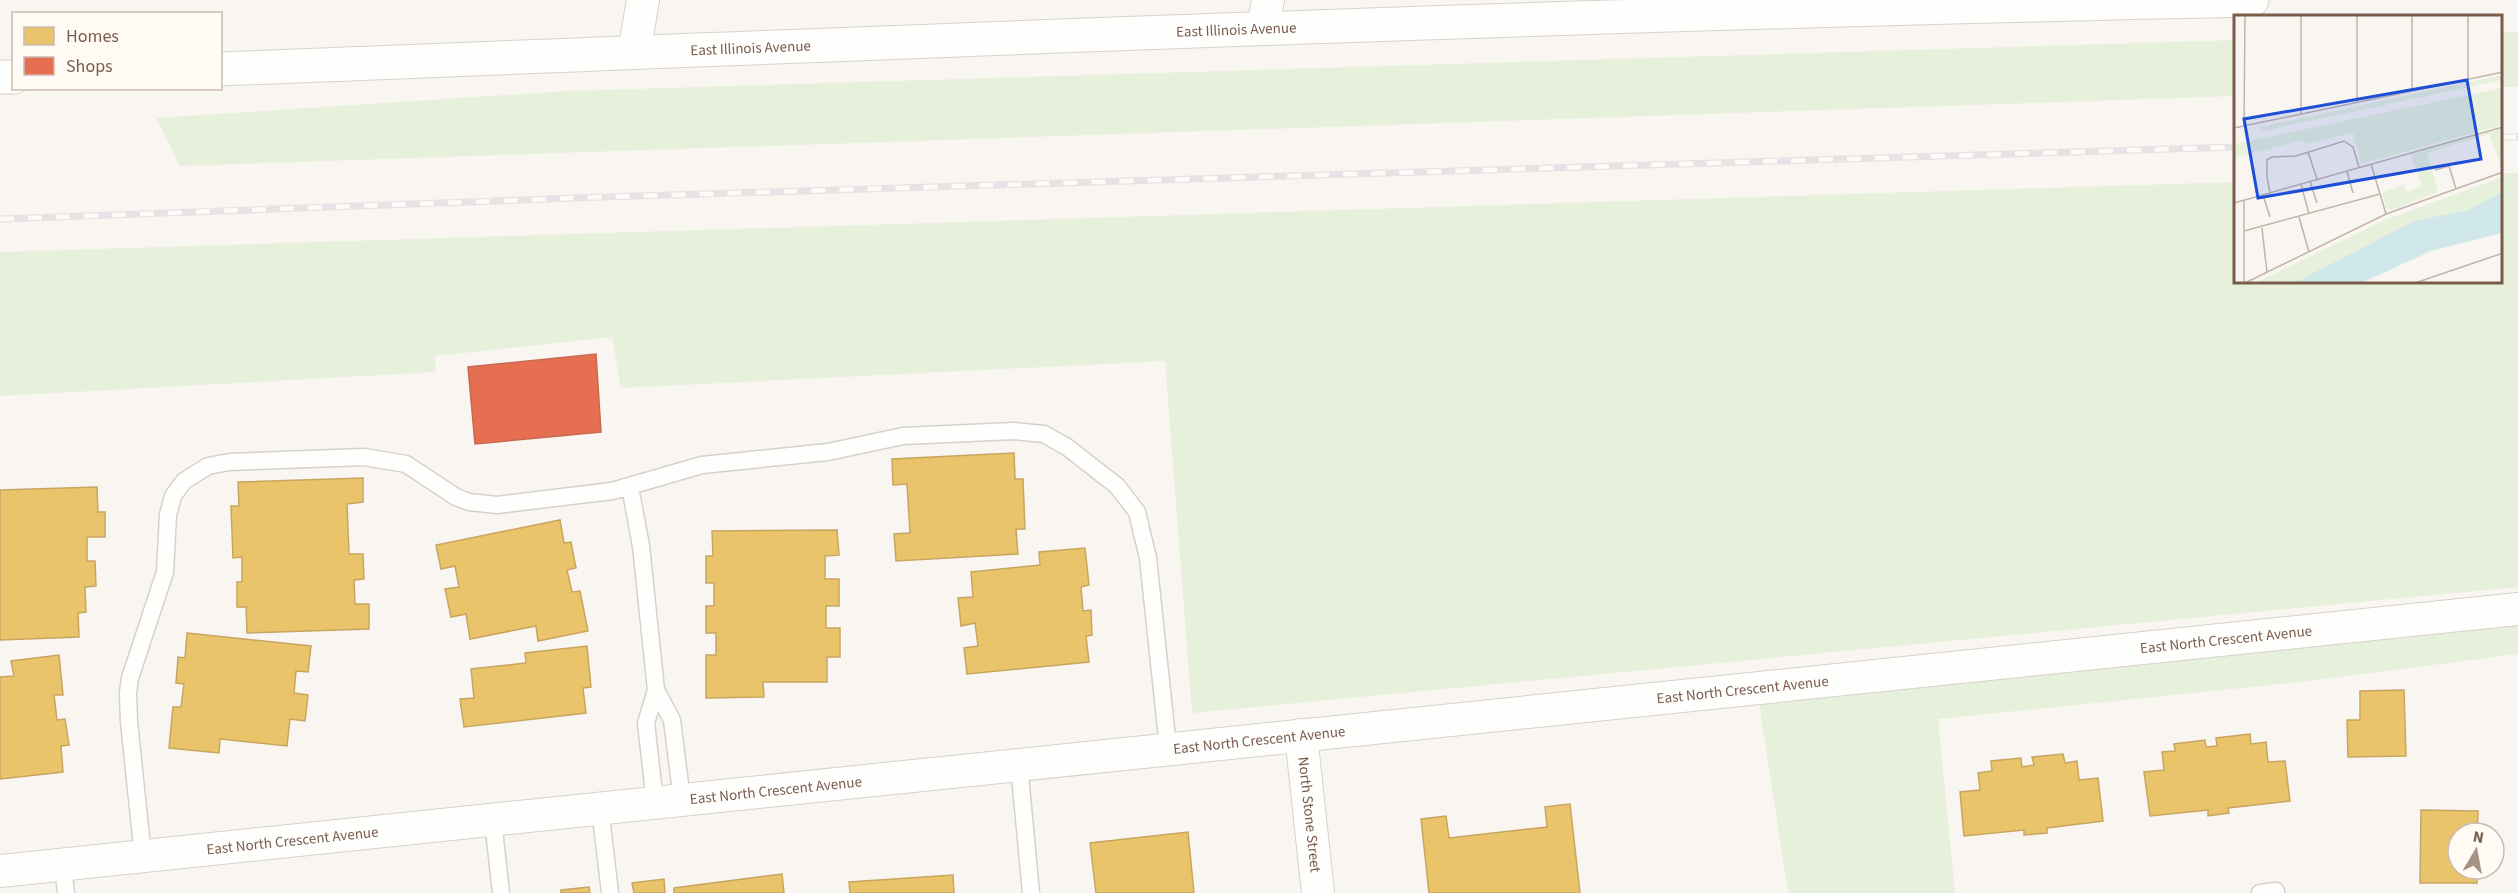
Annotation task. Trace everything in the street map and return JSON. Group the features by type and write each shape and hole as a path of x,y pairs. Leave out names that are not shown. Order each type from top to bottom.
{"main road":[{"name":"East Illinois Avenue","path":"222,69 634,52 1265,14 2252,0"}],"street":[{"path":"634,52 643,0"},
{"name":"East North Crescent Avenue","path":"0,871 64,879 143,856 2518,609"},
{"name":"North Stone Street","path":"1301,735 1318,893"}],"lane":[{"path":"143,856 129,722 130,678 165,572 170,505 178,488 195,472 229,462 364,457 386,459 406,464 423,473 456,497 481,505 577,496 630,487 714,463 828,452 903,436 1013,431 1044,434 1057,440 1117,486 1129,499 1140,519 1148,558 1168,748"},
{"path":"630,487 641,546 656,690 672,720 668,801"},
{"path":"656,690 646,723 668,801"},
{"path":"1019,765 1031,893"},
{"path":"600,808 610,893"},
{"path":"493,820 501,893"}],"green space":[{"path":"2503,32 2518,32 2518,87 2503,87"},
{"path":"2234,40 2234,96 180,166 156,118 569,91"},
{"path":"2503,173 2518,173 2518,587 1192,713 1165,361 621,388 612,337 435,356 436,372 0,396 0,252 2234,182 2234,284 2503,284"},
{"path":"2518,625 2518,654 2300,682 1938,719 1955,893 1788,893 1759,703"}],"building: Homes":[{"path":"1014,453 1015,479 1023,479 1025,529 1016,529 1018,554 896,561 894,534 910,533 907,484 893,485 892,459"},
{"path":"363,478 363,502 347,504 349,554 363,554 364,579 354,580 355,604 369,604 369,629 247,633 246,607 237,607 237,582 242,582 242,557 233,558 231,506 239,506 238,482"},
{"path":"97,487 98,512 105,512 105,537 87,537 87,561 95,561 96,586 85,587 86,612 78,613 79,637 0,640 0,490"},
{"path":"560,520 564,543 571,542 576,568 567,570 572,592 580,591 588,631 538,641 536,626 470,639 466,614 451,617 445,589 459,587 455,566 441,569 436,545"},
{"path":"837,530 839,555 825,556 825,579 839,579 839,606 826,606 826,628 840,628 840,657 827,657 827,682 763,682 764,697 706,698 706,655 716,655 716,633 706,633 706,606 714,606 714,583 706,583 706,556 713,556 712,531"},
{"path":"1085,548 1089,585 1081,587 1083,611 1091,610 1092,635 1086,636 1089,662 967,674 964,648 978,646 975,623 961,626 958,598 973,597 971,572 1040,565 1039,552"},
{"path":"187,633 311,646 308,672 296,671 294,693 308,695 305,721 290,719 287,746 220,739 219,753 169,748 173,707 181,707 184,684 176,683 178,657 185,658"},
{"path":"587,646 591,687 583,688 586,713 464,727 460,699 474,698 471,669 526,663 525,653"},
{"path":"59,655 63,695 54,695 57,720 65,719 69,745 61,746 63,772 0,779 0,677 14,676 11,661"},
{"path":"2404,690 2406,756 2348,757 2347,720 2360,720 2360,691"},
{"path":"2250,734 2251,744 2266,742 2268,762 2285,761 2290,801 2228,808 2229,813 2208,816 2208,810 2150,816 2144,772 2164,770 2162,752 2175,751 2174,744 2205,740 2206,747 2217,746 2216,738"},
{"path":"2063,754 2065,763 2077,761 2079,780 2098,778 2103,821 2047,828 2047,833 2024,835 2024,830 1964,836 1960,792 1980,790 1978,773 1992,771 1991,761 2021,758 2022,767 2034,765 2032,757"},
{"path":"1570,804 1580,893 1429,893 1421,819 1446,816 1449,838 1547,827 1545,807"},
{"path":"2421,810 2478,811 2478,821 2446,821 2446,881 2477,881 2477,883 2420,883"},
{"path":"1188,832 1194,893 1096,893 1090,843"},
{"path":"782,874 784,893 674,893 674,888"},
{"path":"953,875 954,893 850,893 849,882"},
{"path":"664,879 665,893 634,893 632,883"},
{"path":"589,887 590,893 561,893 561,890"}],"building: Shops":[{"path":"596,354 601,432 475,444 468,367"}],"railway":[{"path":"2503,137 2518,137"},
{"path":"0,219 604,197 2234,147"}]}
